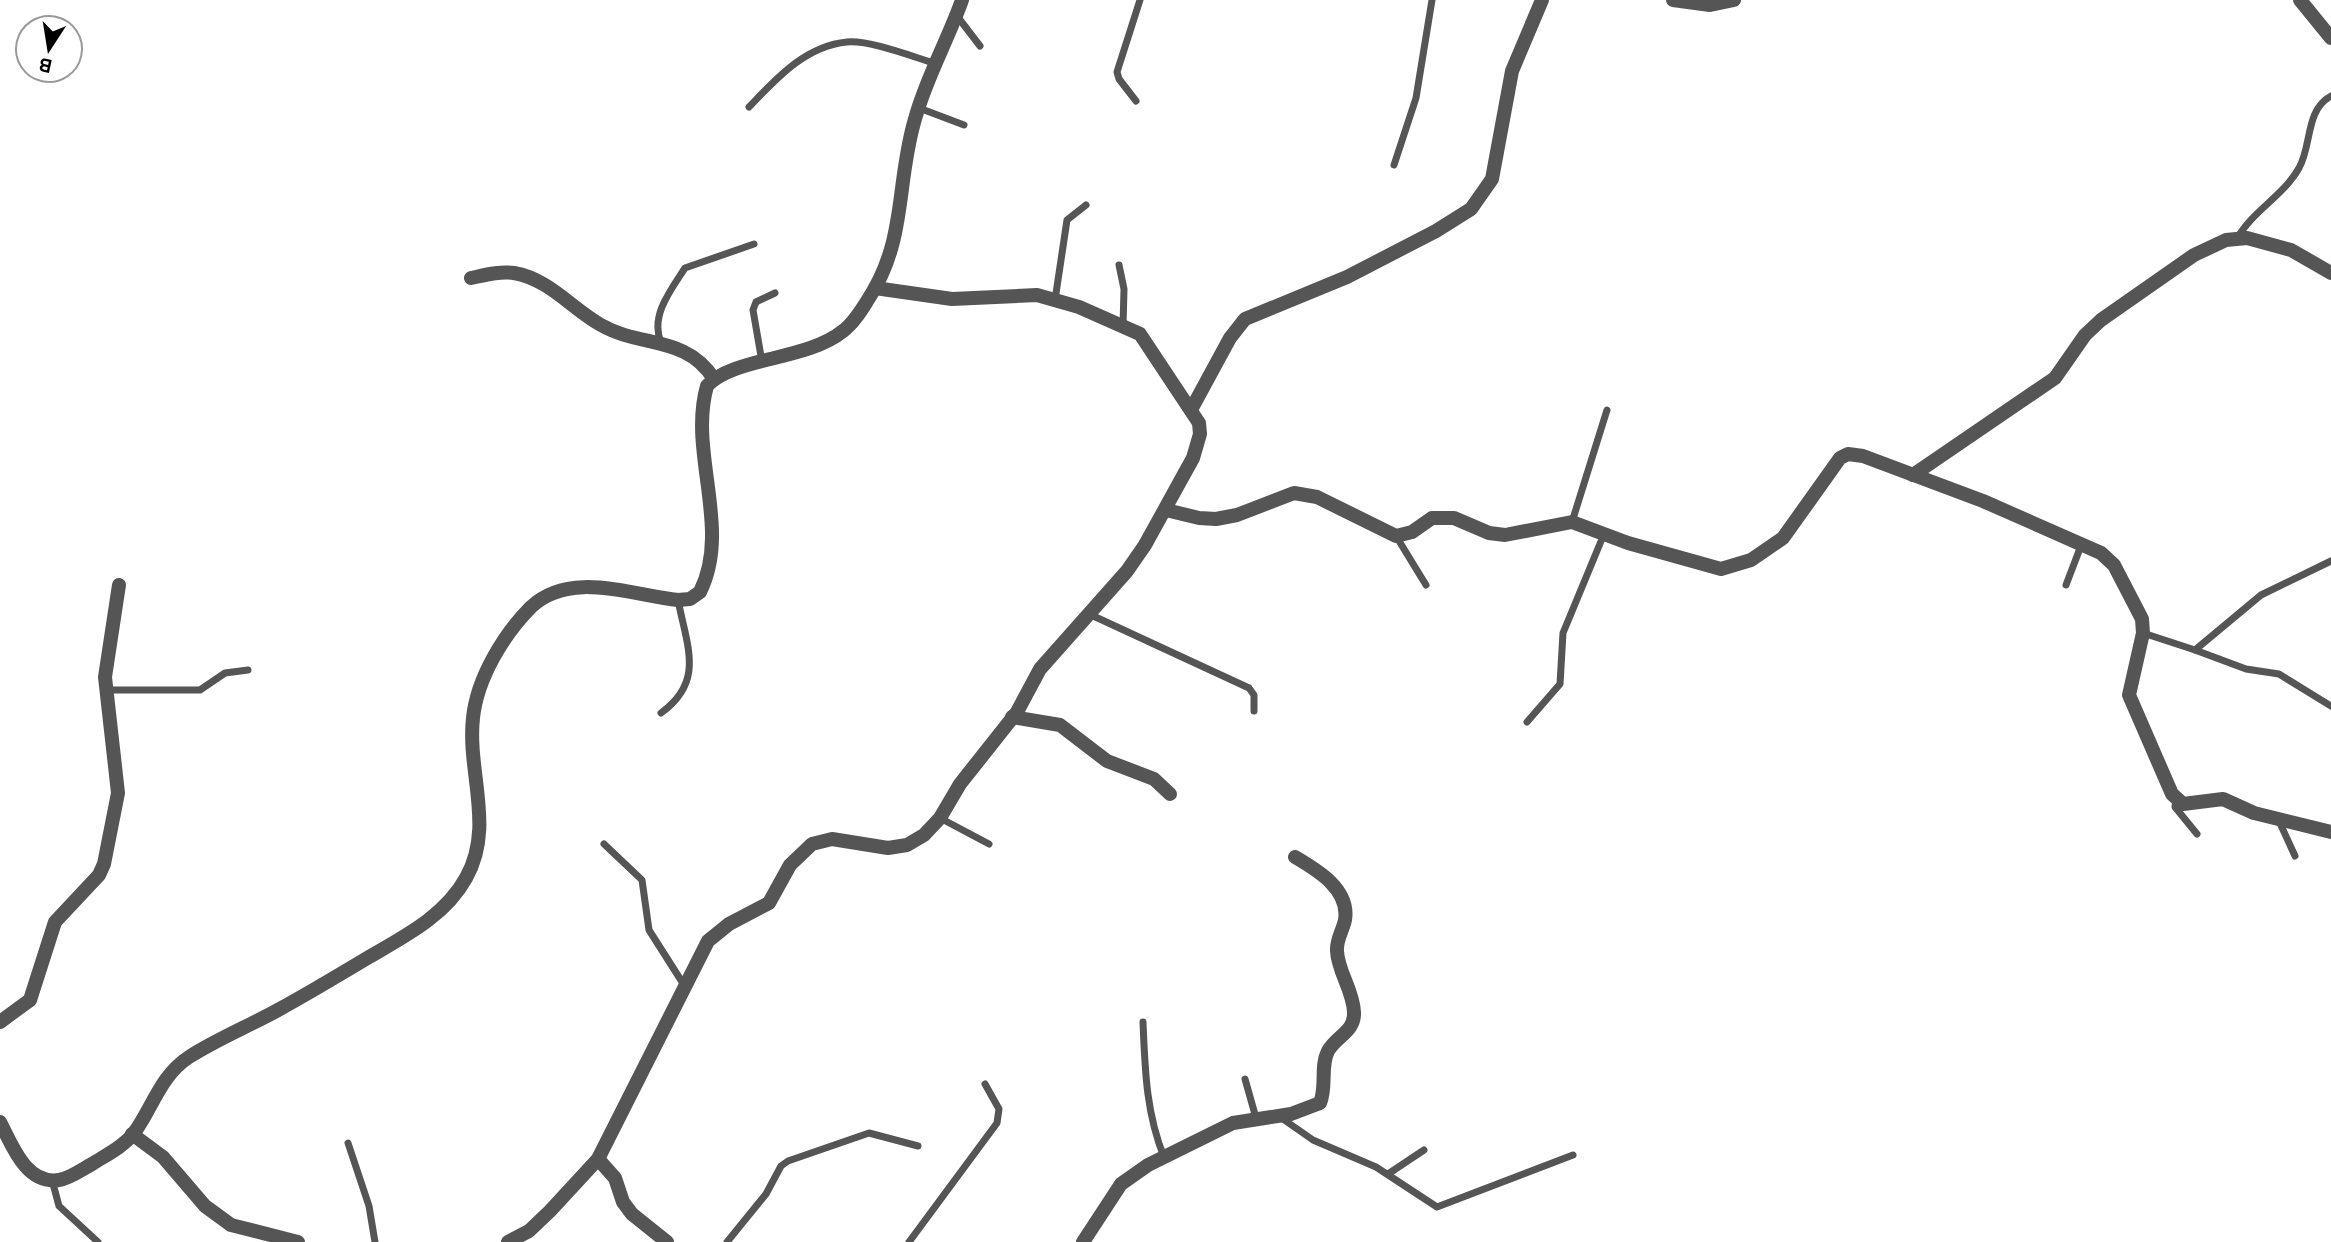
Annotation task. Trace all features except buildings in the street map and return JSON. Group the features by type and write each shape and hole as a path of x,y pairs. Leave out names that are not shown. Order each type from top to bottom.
{"street":[{"path":"0,1122 23,1165 40,1179 67,1178 124,1144 162,1083 188,1058 278,1011 399,940 431,920 451,900 477,857 480,825 473,736 476,700 504,641 530,608 551,593 589,586 678,600 690,599 700,593 710,560 711,497 703,401 707,386 714,379 812,350 844,331 875,288 893,252 919,107 962,0"},
{"path":"1192,408 1230,338 1245,319 1347,277 1436,231 1471,209 1492,179 1512,71 1542,0"},
{"path":"1673,0 1710,5 1734,0"},
{"path":"2300,0 2331,38"},
{"path":"1913,475 2055,378 2085,335 2101,320 2194,255 2237,237 2291,250 2331,272"},
{"path":"471,278 499,272 533,279 545,284 604,327 696,356 714,379"},
{"path":"508,1242 529,1231 598,1159 708,941 729,924 769,903 790,865 812,844 832,839 888,848 907,845 924,835 940,818 960,784 1012,717 1040,669 1127,571 1166,510 1193,458 1200,434 1199,423 1192,408 1146,341 1123,326 1055,300 1016,294 952,299 875,288"},
{"path":"1166,510 1216,519 1237,515 1284,495 1307,494 1396,536 1412,532 1432,518 1454,518 1489,533 1505,535 1572,522 1721,569 1751,560 1783,538 1840,458 1848,454 1863,456 2101,553 2114,565 2142,619 2143,633 2129,695 2131,706 2176,799 2183,804 2224,799 2279,821 2331,832"},
{"path":"0,1022 30,1000 55,922 99,875 104,864 118,793 106,690 106,655 119,585"},
{"path":"1012,717 1060,725 1107,761 1154,779 1170,794"},
{"path":"1083,1242 1121,1184 1164,1157 1216,1129 1256,1118 1309,1109 1320,1103 1324,1092 1328,1051 1348,1031 1354,1014 1349,986 1337,953 1345,916 1343,902 1322,874 1295,857"},
{"path":"132,1134 163,1157 205,1206 230,1225 298,1242"},
{"path":"598,1159 615,1178 624,1202 632,1213 667,1242"}],"lane":[{"path":"1136,101 1119,79 1117,72 1140,0"},
{"path":"1394,165 1420,81 1432,0"},
{"path":"956,16 980,46"},
{"path":"750,107 784,71 800,59 848,42 937,64"},
{"path":"2237,237 2299,168 2315,114 2320,105 2331,96"},
{"path":"919,107 964,125"},
{"path":"1055,300 1067,220 1086,205"},
{"path":"661,344 656,331 657,317 685,268 754,244"},
{"path":"1119,265 1124,289 1123,326"},
{"path":"762,363 753,310 756,302 775,293"},
{"path":"1572,522 1607,410"},
{"path":"1527,722 1560,684 1563,633 1604,533"},
{"path":"1396,536 1426,585"},
{"path":"2067,584 2082,543"},
{"path":"2195,650 2261,595 2331,561"},
{"path":"661,713 681,697 689,674 690,662 678,600"},
{"path":"1089,614 1249,688 1254,695 1254,711"},
{"path":"2143,633 2246,669 2279,674 2331,706"},
{"path":"106,690 200,690 225,673 248,670"},
{"path":"2176,799 2175,807 2197,834"},
{"path":"940,818 989,844"},
{"path":"2279,821 2295,856"},
{"path":"604,844 642,880 649,930 685,985"},
{"path":"1143,1022 1147,1102 1152,1126 1164,1157"},
{"path":"1245,1079 1256,1118"},
{"path":"909,1242 995,1128 999,1109 985,1084"},
{"path":"1279,1116 1312,1140 1388,1174 1431,1205 1442,1207 1573,1155"},
{"path":"727,1242 765,1194 781,1166 788,1161 869,1133 918,1146"},
{"path":"348,1143 369,1206 375,1242"},
{"path":"1388,1174 1424,1150"},
{"path":"52,1180 59,1206 98,1242"},
{"path":"84,1242 86,1232"}]}
